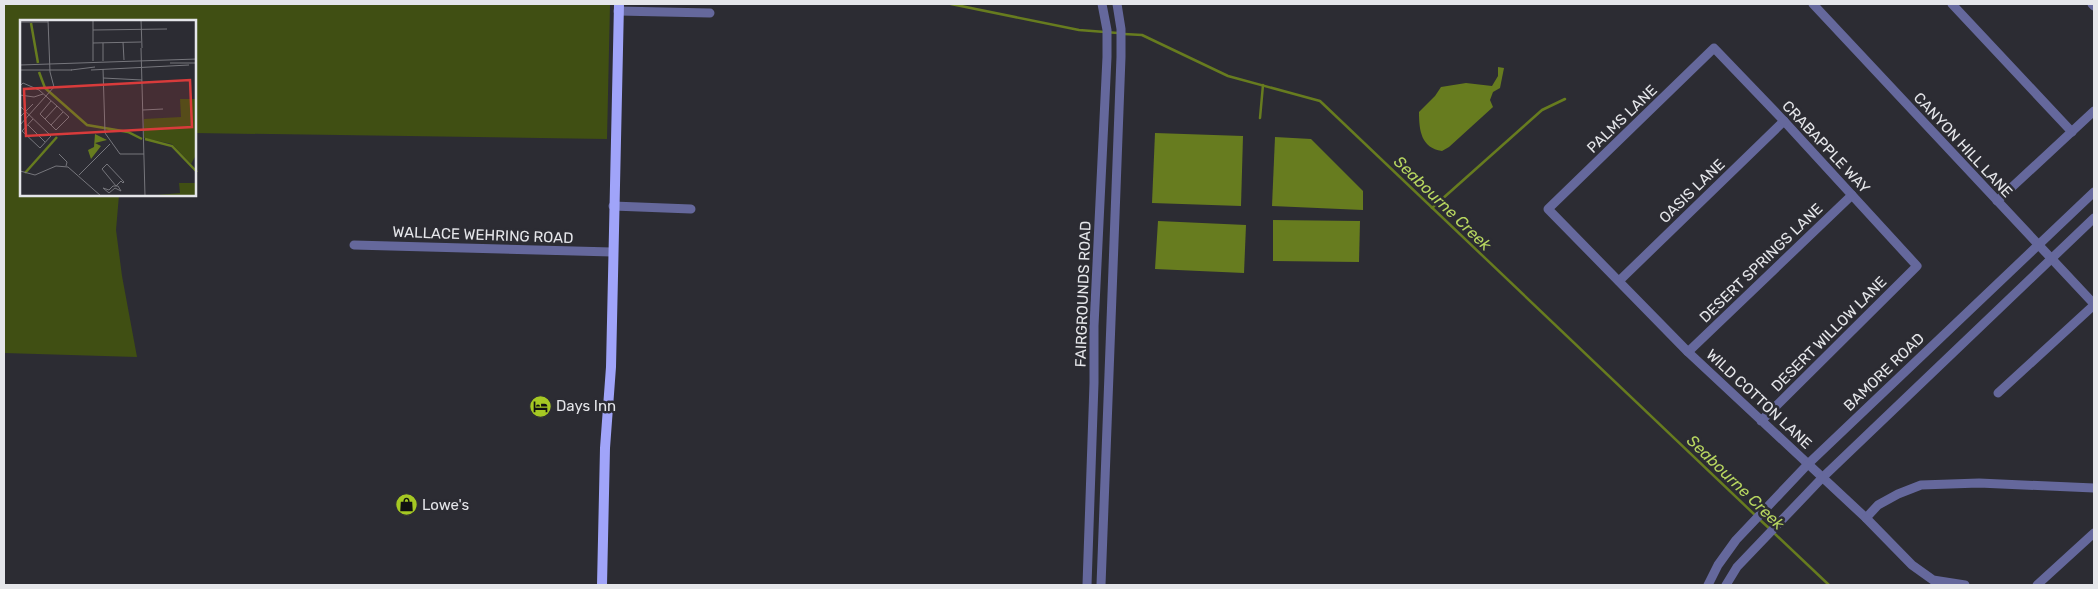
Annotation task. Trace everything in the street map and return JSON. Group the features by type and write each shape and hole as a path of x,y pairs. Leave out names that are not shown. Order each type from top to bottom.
{"main road":[{"path":"602,585 603,514 611,367 618,7"}],"street":[{"name":"CANYON HILL LANE","path":"1813,4 2094,304"},
{"path":"1952,4 2072,132"},
{"name":"FAIRGROUNDS ROAD","path":"1101,585 1121,57 1121,29 1117,5"},
{"name":"FAIRGROUNDS ROAD","path":"1087,585 1094,383 1094,326 1107,57 1107,30 1103,6"},
{"path":"618,7 710,13"},
{"name":"CRABAPPLE WAY","path":"1714,48 1917,266"},
{"name":"PALMS LANE","path":"1548,209 1714,48"},
{"path":"1997,201 2094,111"},
{"name":"OASIS LANE","path":"1618,281 1784,121"},
{"name":"BAMORE ROAD","path":"1708,585 1718,565 1736,540 1808,464 2094,192"},
{"name":"DESERT SPRINGS LANE","path":"1688,352 1852,194"},
{"path":"613,206 691,209"},
{"name":"WILD COTTON LANE","path":"1548,209 1688,352 1866,518 1912,565 1933,580 1965,585"},
{"path":"1726,585 1737,567 1822,478 2094,218"},
{"name":"WALLACE WEHRING ROAD","path":"354,245 612,252"},
{"name":"DESERT WILLOW LANE","path":"1761,421 1917,266"},
{"path":"1998,393 2094,304"},
{"path":"1866,518 1878,505 1898,494 1922,485 1979,483 2094,488"},
{"path":"2037,585 2094,533"}],"shaded area":[{"path":"4,4 610,4 607,139 196,133 196,20 20,20 20,196 119,196 116,230 122,276 137,357 4,353"},
{"path":"1498,67 1504,68 1500,88 1493,92 1490,100 1493,107 1449,147 1442,151 1435,149 1425,142 1421,131 1419,112 1441,87 1466,83 1492,86 1498,76"},
{"path":"1155,133 1243,136 1241,206 1152,203"},
{"path":"1275,137 1311,139 1363,191 1363,210 1272,206"},
{"path":"1273,220 1360,221 1359,262 1273,261"},
{"path":"1158,221 1246,225 1244,273 1155,269"}],"waterway":[{"name":"Seabourne Creek","path":"951,4 1079,30 1118,33"},
{"name":"Seabourne Creek","path":"1124,34 1142,35 1228,76 1320,101 1755,515"},
{"path":"1260,118 1263,85"},
{"path":"1432,208 1542,110 1565,99"},
{"name":"Seabourne Creek","path":"1759,519 1770,529"},
{"name":"Seabourne Creek","path":"1774,533 1829,585"}],"place":[{"name":"Days Inn","path":"540,406"},
{"name":"Lowe's","path":"406,505"}]}
